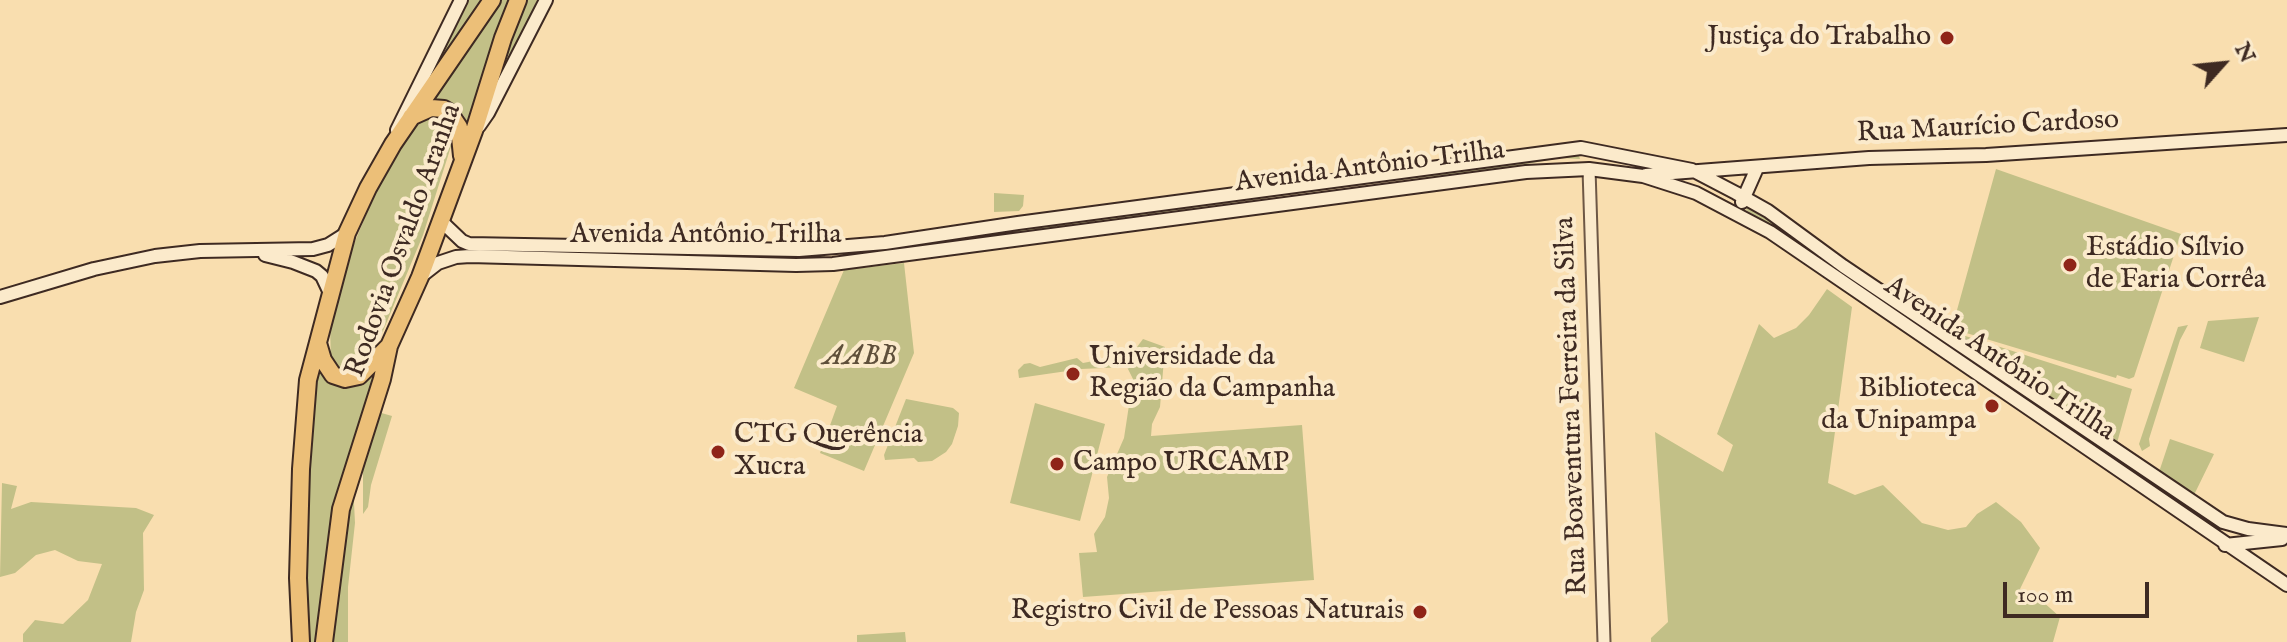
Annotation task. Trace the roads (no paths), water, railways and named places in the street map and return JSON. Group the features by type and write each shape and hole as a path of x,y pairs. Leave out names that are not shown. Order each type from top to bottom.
{"highway":[{"name":"Rodovia Osvaldo Aranha","path":"301,642 298,578 301,469 308,380 347,233 393,144 492,0"},
{"name":"Rodovia Osvaldo Aranha","path":"324,642 341,509 382,379 389,346 441,221 518,0"},
{"path":"410,118 431,108 449,112 459,127 463,161"},
{"path":"317,342 333,375 345,379 359,376 389,346"}],"main road":[{"path":"393,144 403,114 461,0"},
{"path":"474,131 488,113 546,0"},
{"name":"Rua Maurício Cardoso","path":"1692,170 2287,135"},
{"name":"Avenida Antônio Trilha","path":"420,277 438,263 470,250 799,250 872,245 1581,148 1692,170 1744,197 2223,522 2287,536"},
{"path":"1737,213 1757,168"},
{"name":"Avenida Antônio Trilha","path":"470,250 796,265 833,264 1516,173 1589,169 1643,176 1696,193 1770,232 2287,585"},
{"path":"1643,176 1692,170"},
{"path":"441,221 470,250"},
{"path":"0,297 94,269 155,256 200,251 313,249 328,245 347,233"},
{"path":"251,250 308,267 322,276 330,293"},
{"path":"2225,545 2287,536"}],"street":[{"name":"Rua Boaventura Ferreira da Silva","path":"1589,169 1604,642"}],"place":[{"name":"Justiça do Trabalho","path":"1947,38"},
{"name":"Estádio Sílvio de Faria Corrêa","path":"2070,265"},
{"name":"Universidade da Região da Campanha","path":"1073,374"},
{"name":"Biblioteca da Unipampa","path":"1992,406"},
{"name":"CTG Querência Xucra","path":"718,452"},
{"name":"Campo URCAMP","path":"1057,464"},
{"name":"Registro Civil de Pessoas Naturais","path":"1420,612"}],"park label":[{"name":"AABB","path":"860,358"}]}
